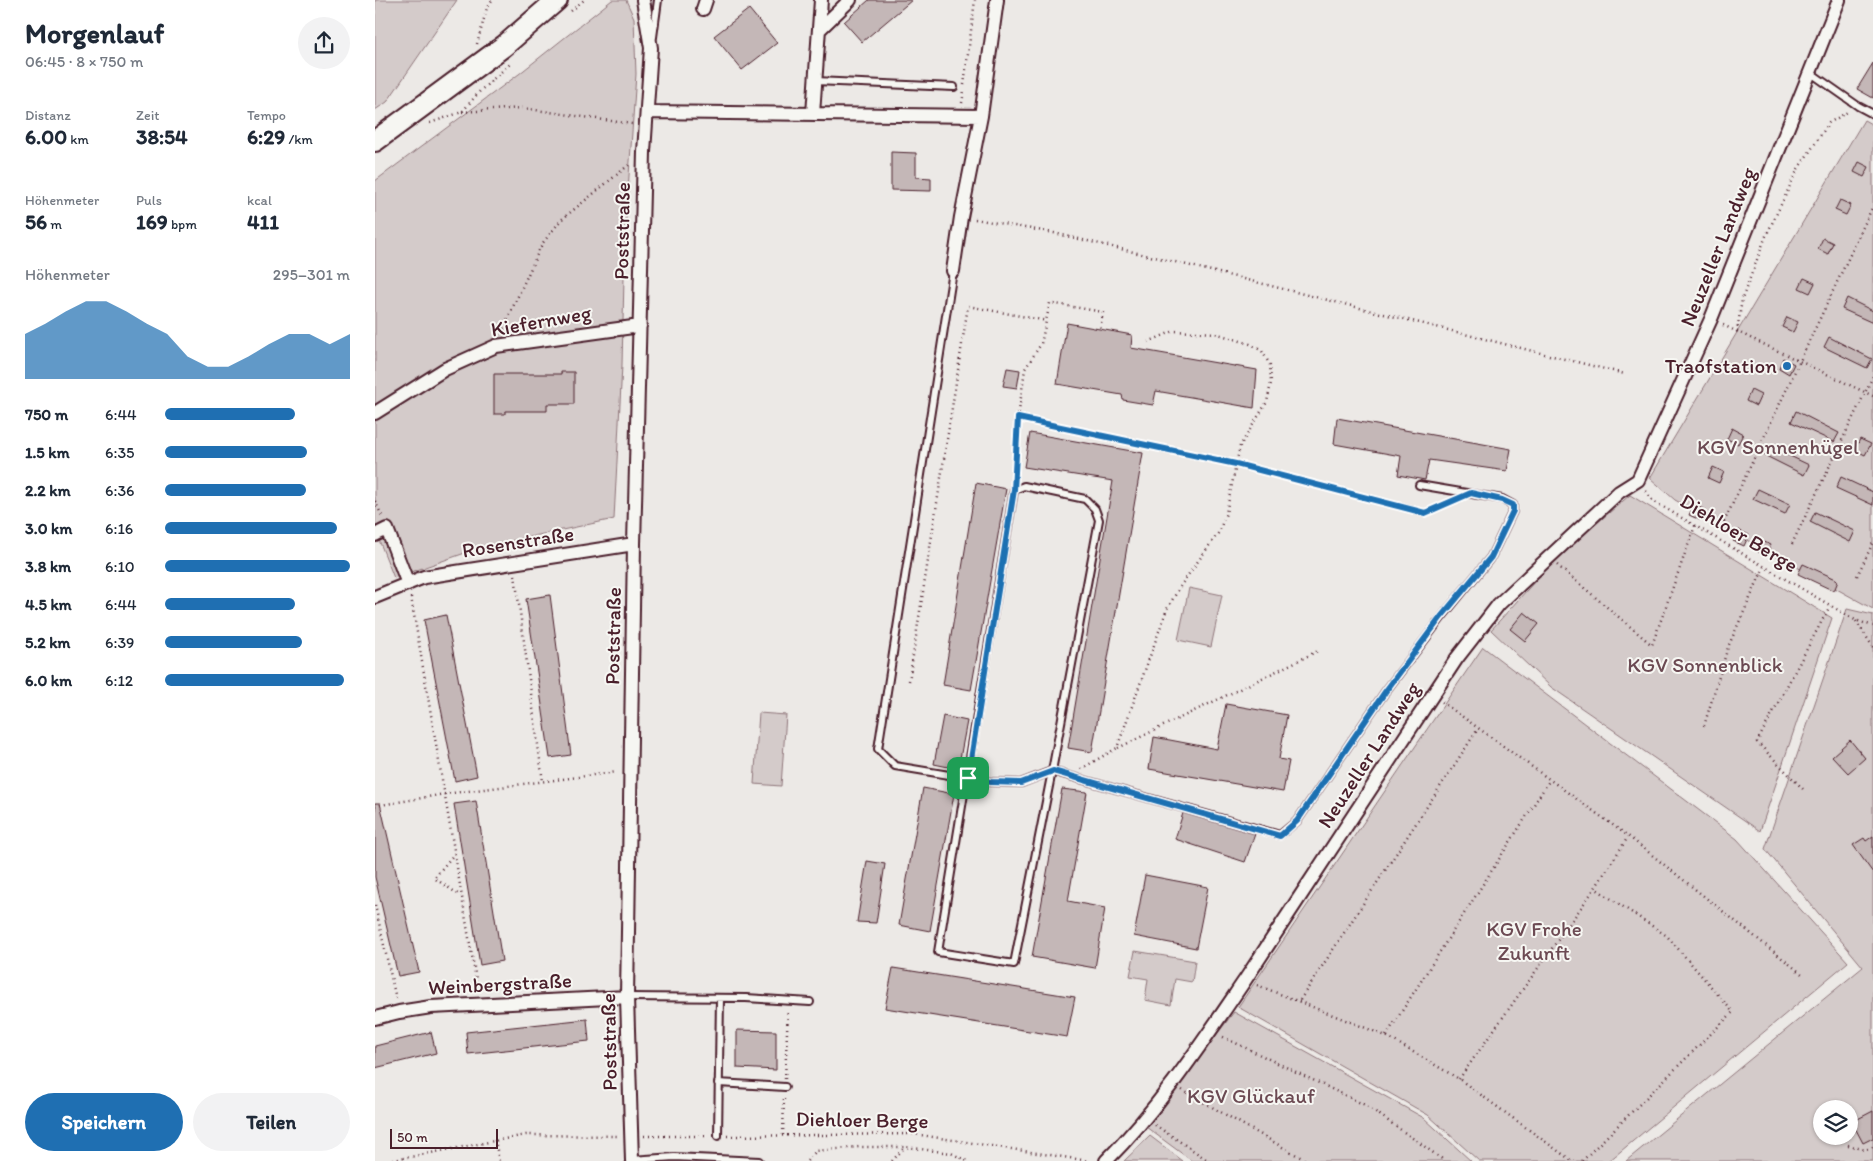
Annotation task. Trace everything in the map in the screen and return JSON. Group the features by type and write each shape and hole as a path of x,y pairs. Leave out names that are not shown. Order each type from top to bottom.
{"main road":[{"path":"375,141 504,46 557,0"}],"street":[{"name":"Poststraße","path":"632,1160 627,997 644,152 651,48 643,0"},
{"path":"813,114 821,0"},
{"path":"820,29 850,0"},
{"path":"953,271 961,216 981,116 997,0"},
{"name":"Neuzeller Landweg","path":"1106,1161 1146,1119 1210,1031 1457,658 1499,604 1619,492 1638,480 1711,320 1839,0"},
{"path":"647,112 981,116"},
{"name":"Kiefernweg","path":"375,413 445,369 496,346 640,326"},
{"path":"381,532 408,584"},
{"name":"Rosenstraße","path":"375,597 425,577 635,544"},
{"name":"Weinbergstraße","path":"375,1018 431,1007 627,997"}],"lane":[{"path":"651,48 658,0"},
{"path":"1811,72 1858,106 1873,114"},
{"path":"815,81 954,87"},
{"path":"953,271 878,749 895,766 991,782 1021,783 1053,771 1280,836 1297,821 1402,670 1441,617 1491,557 1513,511 1513,505 1502,500 1419,485"},
{"path":"1025,486 1085,499 1095,509 1099,520 1053,771 1014,964 937,952 968,778 1014,490 1025,486"},
{"path":"627,997 719,998 810,1002"},
{"path":"718,1136 719,998"},
{"path":"718,1083 785,1087"},
{"path":"632,1160 674,1157 759,1161"}],"path":[{"path":"476,50 487,8 492,0"},
{"path":"960,115 975,0"},
{"path":"1737,332 1742,299 1766,236 1798,169 1829,123 1858,106"},
{"path":"462,112 522,108 646,126"},
{"path":"496,346 542,244 561,220 644,152"},
{"path":"1724,522 1873,206"},
{"path":"961,216 1064,235 1625,374"},
{"path":"1014,490 1018,418 1025,369 1041,344 1050,303 1103,312 1100,329"},
{"path":"909,682 968,306 1047,321"},
{"path":"1711,320 1873,396"},
{"path":"1117,748 1167,609 1181,585 1219,532 1226,514 1240,446 1267,402 1271,383 1270,365 1262,351 1250,344 1215,333 1174,331 1148,342"},
{"path":"1792,544 1873,376"},
{"path":"1018,418 1236,464 1425,513 1471,493"},
{"name":"Diehloer Berge","path":"1638,480 1653,501 1830,606 1855,620 1873,626"},
{"path":"375,501 381,532"},
{"path":"1549,558 1652,645 1695,526"},
{"path":"1857,576 1873,543"},
{"path":"514,563 543,782"},
{"path":"1704,726 1728,647 1764,567"},
{"path":"408,584 480,1005"},
{"path":"1803,788 1757,742 1830,606"},
{"name":"Diehloer Berge","path":"1855,620 1873,647"},
{"path":"1069,776 1117,748 1320,650"},
{"path":"1433,695 1549,781 1628,836 1802,974"},
{"path":"1300,1000 1479,729"},
{"path":"375,806 445,794 631,770"},
{"path":"1386,1036 1549,781"},
{"path":"1459,1079 1595,888 1628,836"},
{"path":"455,853 434,878 462,897"},
{"path":"1581,1161 1733,1012 1667,936 1595,888"},
{"path":"375,906 399,1012"},
{"path":"1245,980 1300,1000 1386,1036 1459,1079 1572,1161"},
{"path":"783,1135 788,1000"},
{"path":"1210,1031 1367,1106 1445,1161"},
{"path":"1172,1084 1307,1161"},
{"path":"1146,1119 1209,1161"},
{"name":"Diehloer Berge","path":"388,1161 526,1135 914,1134 1089,1161"},
{"path":"495,1140 499,1161"},
{"path":"1848,1146 1865,1150 1873,1147"},
{"path":"807,1161 816,1151 905,1147 951,1153 967,1161"},
{"path":"892,1161 905,1147"}],"green space":[{"path":"375,0 457,0 387,102 375,110"},
{"path":"612,0 626,0 634,18 636,74 625,234 622,365 614,519 482,547 394,578 375,530 375,181 519,74"},
{"name":"KGV Sonnenhügel","path":"1864,120 1873,125 1873,609 1675,500 1650,478"},
{"name":"KGV Sonnenblick","path":"1630,495 1832,618 1760,831 1551,687 1491,630 1555,559"},
{"path":"1189,588 1222,595 1211,647 1178,640"},
{"path":"1847,609 1873,615 1873,1161 1626,1161 1863,967 1765,849"},
{"name":"KGV Frohe Zukunft","path":"1483,647 1737,839 1848,962 1609,1161 1479,1161 1428,1115 1238,1007"},
{"path":"759,713 786,715 781,786 754,784"},
{"path":"1135,951 1195,961 1192,982 1175,979 1171,1005 1145,1000 1148,979 1130,976"},
{"name":"KGV Glückauf","path":"1234,1012 1424,1118 1471,1161 1192,1161 1146,1127"},
{"path":"1150,1136 1183,1161 1124,1161"}],"building":[{"path":"869,0 912,0 862,42 844,22"},
{"path":"749,9 777,43 742,70 714,36"},
{"path":"1873,63 1873,98 1857,89"},
{"path":"891,152 916,153 916,177 931,178 931,191 891,190"},
{"path":"1859,162 1869,167 1864,177 1854,172"},
{"path":"1840,200 1851,205 1846,215 1835,210"},
{"path":"1823,238 1833,243 1828,254 1818,249"},
{"path":"1804,278 1815,283 1810,293 1799,288"},
{"path":"1847,298 1873,311 1873,323 1842,309"},
{"path":"1787,317 1798,322 1793,332 1782,327"},
{"path":"1067,323 1132,335 1131,348 1257,370 1254,408 1156,391 1153,405 1123,400 1122,395 1057,384"},
{"path":"1829,337 1872,359 1867,368 1824,347"},
{"name":"Traofstation","path":"1783,358 1794,364 1789,374 1779,368"},
{"path":"1007,368 1020,370 1017,388 1003,386"},
{"path":"561,372 574,372 574,404 547,404 547,411 505,411 505,414 494,414 494,374 561,374"},
{"path":"1751,390 1761,395 1756,406 1746,401"},
{"path":"1796,411 1839,433 1834,442 1791,422"},
{"path":"1337,418 1511,449 1507,471 1429,460 1425,480 1398,475 1401,456 1334,444"},
{"path":"1732,428 1743,434 1738,444 1727,439"},
{"path":"1030,433 1143,453 1092,752 1068,748 1113,481 1024,467"},
{"path":"1860,439 1871,444 1865,455 1855,450"},
{"path":"1769,446 1809,465 1804,475 1764,455"},
{"path":"1713,467 1724,472 1719,483 1708,478"},
{"path":"1841,477 1873,492 1873,505 1836,488"},
{"path":"976,483 1006,489 971,690 943,685"},
{"path":"1758,489 1790,504 1785,514 1753,499"},
{"path":"1694,505 1705,510 1700,520 1689,515"},
{"path":"1815,512 1855,531 1850,542 1810,522"},
{"path":"1738,530 1749,535 1744,546 1733,541"},
{"path":"1760,540 1771,545 1766,556 1755,550"},
{"path":"1803,564 1836,579 1838,581 1834,591 1798,574"},
{"path":"550,595 571,755 550,758 526,599"},
{"path":"1524,612 1539,624 1525,641 1510,629"},
{"path":"446,615 477,776 455,781 424,620"},
{"path":"1226,704 1287,715 1279,759 1289,761 1283,792 1149,769 1154,737 1217,749"},
{"path":"943,716 967,721 958,769 934,764"},
{"path":"1850,740 1865,758 1848,773 1832,756"},
{"path":"923,788 954,794 930,931 899,925"},
{"path":"1062,789 1087,792 1068,901 1105,908 1095,968 1032,957"},
{"path":"476,801 502,961 480,965 454,804"},
{"path":"375,803 380,803 419,972 398,976 375,877"},
{"path":"1183,813 1255,834 1245,862 1175,839"},
{"path":"1873,836 1873,873 1853,845 1864,838 1866,841"},
{"path":"867,861 885,864 876,923 857,922"},
{"path":"1145,875 1208,887 1196,948 1134,936"},
{"path":"893,968 1075,997 1067,1037 885,1008"},
{"path":"587,1019 589,1041 468,1054 466,1032"},
{"path":"737,1030 776,1031 776,1070 737,1068"},
{"path":"431,1032 436,1053 375,1068 375,1046"},
{"path":"1873,1111 1873,1138 1863,1143 1858,1133 1858,1119"}],"place":[{"name":"Traofstation","path":"1787,366"}],"route":[{"path":"1018,418 1236,464 1425,513 1471,493 1502,500 1513,505 1513,511 1491,557 1441,617 1385,692 1297,821 1280,836 1053,771 1021,783 991,782 968,778 1014,490 1018,418"}]}
